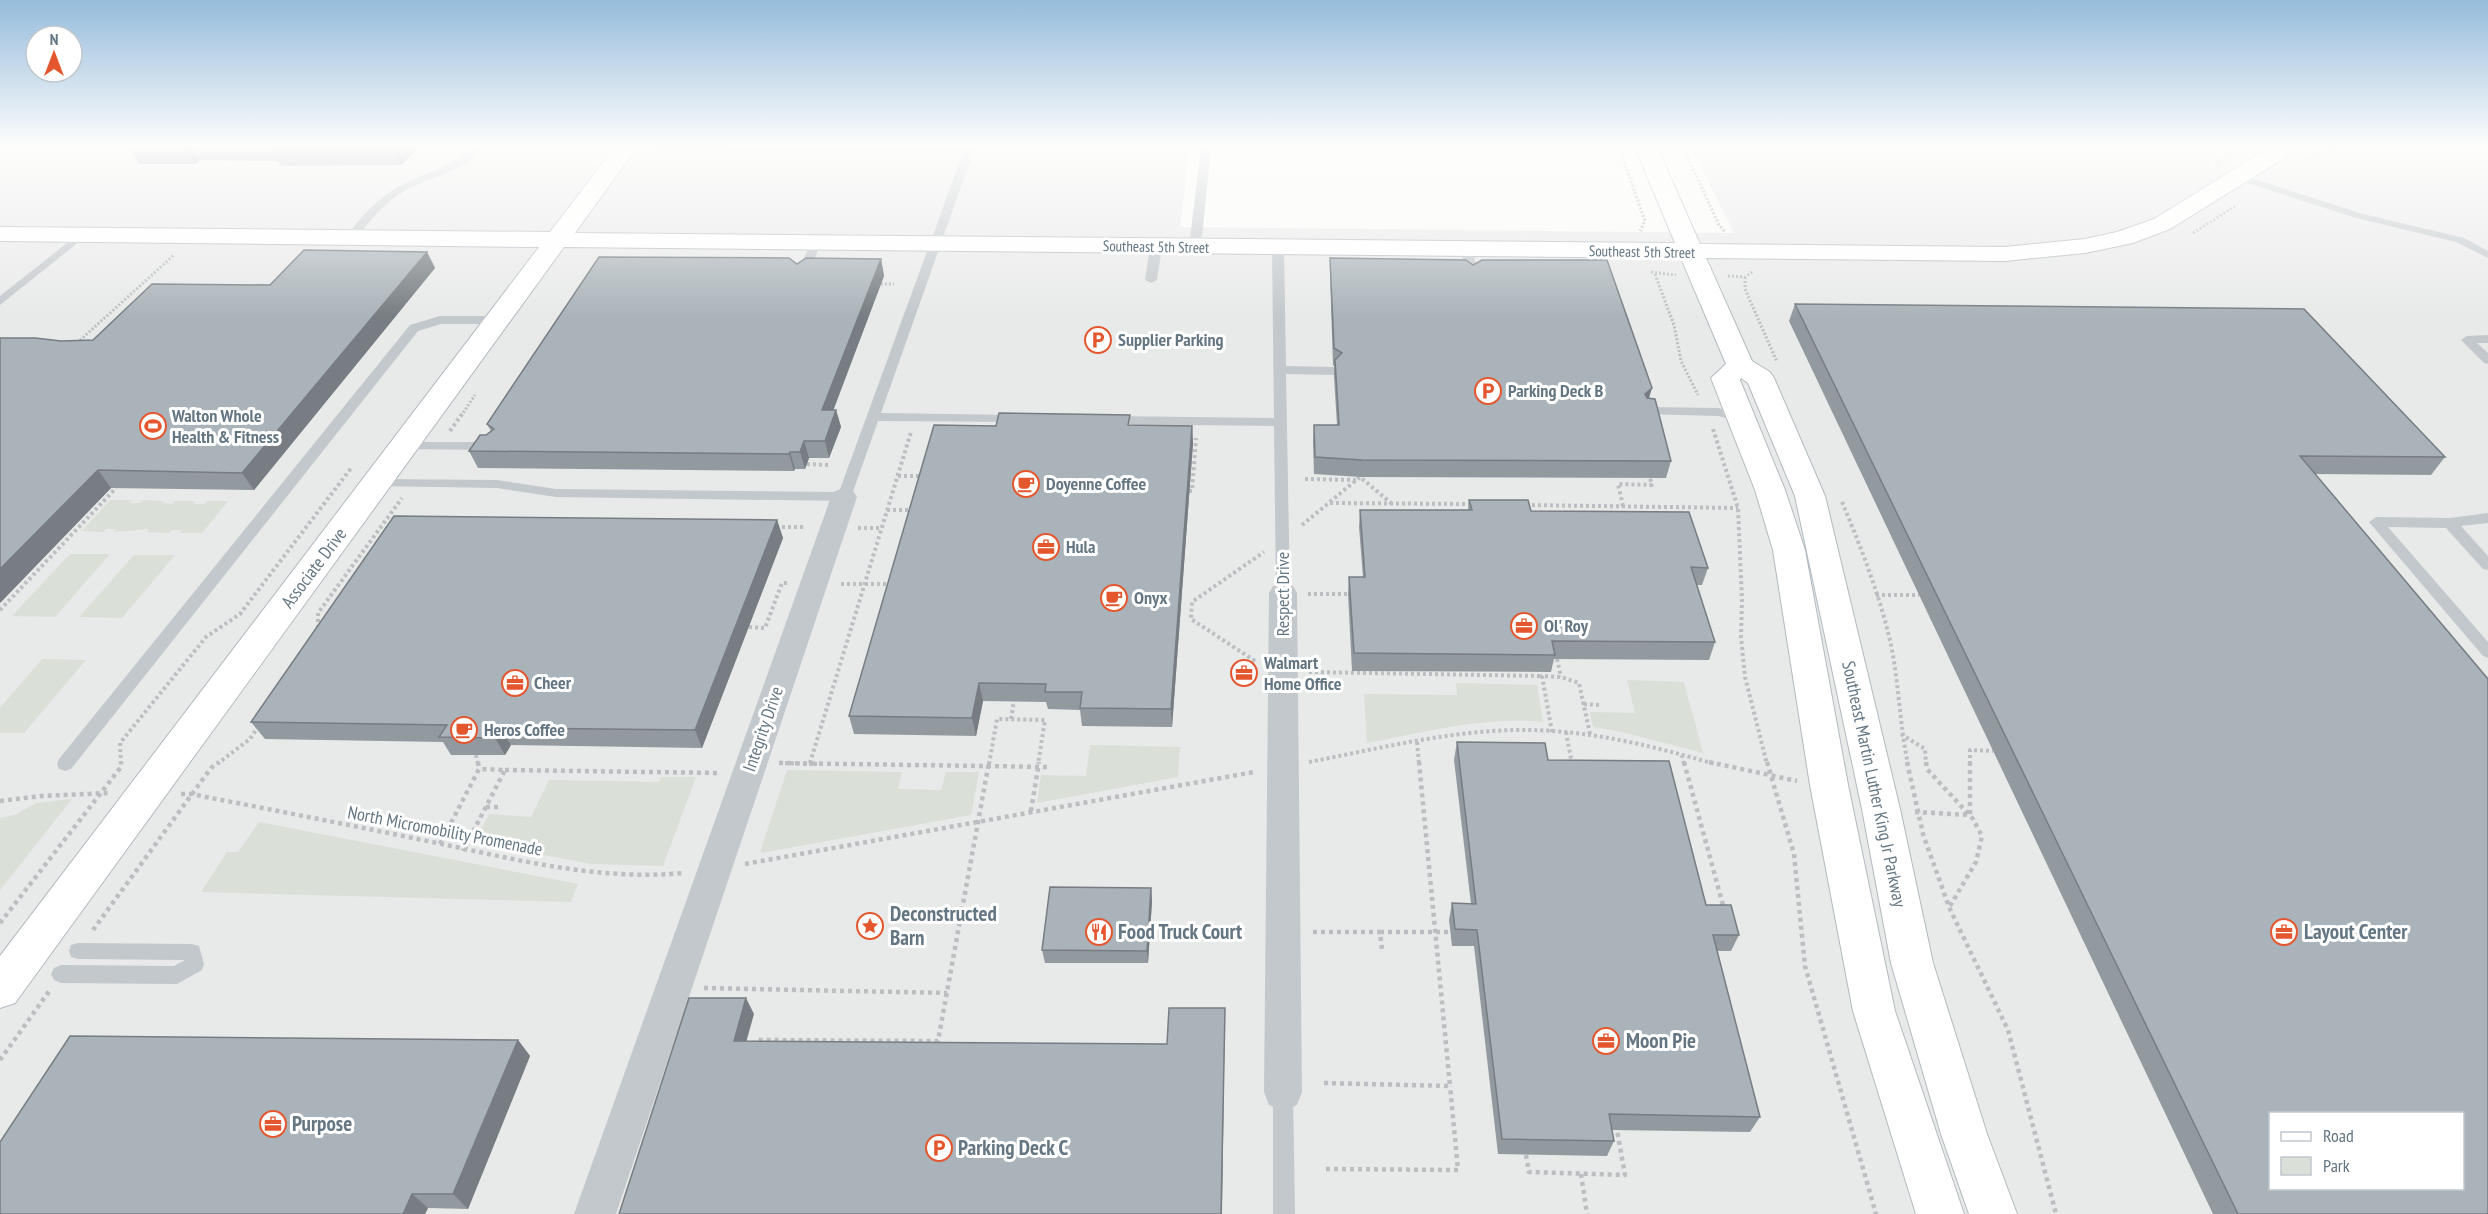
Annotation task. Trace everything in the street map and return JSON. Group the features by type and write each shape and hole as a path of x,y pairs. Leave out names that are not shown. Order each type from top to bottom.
{"street":[{"name":"Associate Drive","path":"0,989 584,204"},
{"name":"Southeast Martin Luther King Jr Parkway","path":"1671,204 1740,366 1760,378 1810,496 1881,809 1912,963 1964,1134 1993,1214"},
{"name":"Southeast 5th Street","path":"0,234 1956,256 2076,247 2134,235 2161,224 2185,204"},
{"path":"1740,366 1725,378 1726,422 1770,490 1789,550 1829,785 1874,1011 1940,1214"},
{"name":"Integrity Drive","path":"595,1214 717,870 844,497"},
{"name":"Respect Drive","path":"1283,593 1290,676 1283,932 1283,1088"}],"lane":[{"path":"351,237 381,204"},
{"name":"Integrity Drive","path":"844,497 948,204"},
{"path":"1195,247 1200,204"},
{"path":"2327,204 2360,216 2460,240 2488,255"},
{"path":"0,302 81,234"},
{"path":"802,275 816,243"},
{"path":"1151,280 1156,247"},
{"name":"Respect Drive","path":"1278,248 1283,593"},
{"path":"1467,250 1472,277"},
{"path":"65,764 414,328 440,320 497,320"},
{"path":"2488,339 2467,340 2488,360"},
{"path":"1281,370 1333,371"},
{"path":"1649,411 1718,412 1726,422"},
{"path":"872,417 1025,419"},
{"path":"1094,420 1280,422"},
{"path":"404,446 493,446"},
{"path":"380,479 497,484 556,493 844,497"},
{"path":"2488,518 2450,523 2376,522 2488,652"},
{"path":"2450,523 2488,565"},
{"path":"61,974 177,975 195,964 192,952 78,951"},
{"name":"Respect Drive","path":"1283,1088 1284,1214"}],"path":[{"path":"1633,234 1644,226 1645,221 1639,204"},
{"path":"1709,204 1719,225 1732,235"},
{"path":"71,348 178,250"},
{"path":"1655,274 1674,325 1681,361 1699,397"},
{"path":"1737,276 1745,277 1745,289 1782,372"},
{"path":"881,284 894,284"},
{"path":"1726,422 1730,477 1738,508 1742,601 1741,637 1745,677 1771,778 1794,854 1805,966 1876,1214"},
{"path":"810,763 911,431"},
{"path":"1189,491 1192,491 1197,434"},
{"path":"807,464 829,465"},
{"path":"898,476 927,476"},
{"path":"1392,503 1360,477 1283,538 1192,602 1191,619 1290,676 1542,676 1579,683 1590,734"},
{"path":"1623,506 1617,484 1652,485 1650,478"},
{"path":"317,632 318,613 380,479"},
{"path":"0,923 121,767 120,742 206,637 240,614 380,479"},
{"path":"1305,479 1357,480"},
{"path":"0,610 116,488"},
{"path":"1839,496 1861,548 1889,636 1896,676 1901,734 1917,812 1949,907 2008,1030 2056,1214"},
{"path":"1330,503 1479,504"},
{"path":"1523,505 1738,508"},
{"path":"887,510 918,510"},
{"path":"771,527 805,527"},
{"path":"1283,593 1348,594"},
{"path":"1876,595 1919,596"},
{"path":"1557,659 1561,678"},
{"path":"1542,676 1552,732"},
{"path":"1011,719 1014,701"},
{"path":"1584,704 1599,705"},
{"path":"78,951 211,768 250,739 263,719"},
{"path":"753,1048 756,1040 938,1041 997,719 1045,720 1031,811"},
{"path":"1566,732 1573,766"},
{"path":"1901,734 1924,749 1927,769 1940,779 1946,791 1970,815 1982,836 1981,852 1949,907"},
{"path":"1326,1169 1458,1170 1417,742"},
{"path":"1970,815 1970,750 1993,751"},
{"path":"440,844 479,769 476,755"},
{"path":"1682,756 1726,915"},
{"path":"479,769 750,768 810,763 1051,767"},
{"path":"463,851 505,770"},
{"path":"0,801 117,793"},
{"name":"North Micromobility Promenade","path":"170,794 191,794 440,844 463,851 590,873 669,875 717,870"},
{"path":"486,807 499,807"},
{"path":"1909,811 1970,815"},
{"path":"1283,932 1450,932"},
{"path":"1380,932 1382,949"},
{"path":"0,1060 61,974"},
{"path":"675,987 946,993"},
{"path":"1324,1083 1450,1086"},
{"path":"1526,1155 1528,1172 1625,1175 1617,1130"},
{"path":"1581,1174 1587,1214"}],"shaded area":[{"name":"Walmart Home Office","path":"0,204 1183,204 1180,227 1734,233 1719,204 2488,204 2488,1214 0,1214"}],"green space":[{"path":"110,500 132,500 130,503 140,503 142,500 164,501 162,503 172,504 174,501 195,501 194,504 204,504 207,501 228,501 202,533 180,533 182,530 171,530 169,533 147,532 148,529 114,532 116,529 106,529 103,532 82,531"},
{"path":"70,554 110,554 55,617 12,616"},
{"path":"134,555 175,555 122,618 79,617"},
{"path":"42,659 86,660 24,733 0,733 0,708"},
{"path":"1627,680 1684,682 1703,753 1622,732 1593,727 1590,712 1635,713"},
{"path":"1456,683 1537,685 1543,722 1477,723 1367,743 1364,694 1457,695"},
{"path":"1090,745 1180,747 1178,777 1037,803 1041,775 1086,776"},
{"path":"787,770 902,772 898,789 941,790 946,772 979,772 971,815 760,853"},
{"path":"661,777 696,777 663,866 592,864 475,842 489,814 531,817 549,780 659,782"},
{"path":"72,799 0,890 0,818 17,814 36,803"},
{"path":"259,822 578,884 571,902 201,892 227,852 238,852"}],"building":[{"name":"Walton Whole Health & Fitness","path":"304,250 427,252 242,473 98,470 0,569 0,338 93,340 152,284 270,285"},
{"path":"599,257 789,258 797,264 806,258 881,259 822,410 836,410 825,441 804,441 800,452 789,454 469,451 480,435 486,435 494,429 487,424"},
{"name":"Parking Deck B","path":"1330,258 1466,260 1473,265 1482,260 1607,260 1652,388 1645,394 1647,398 1655,399 1671,461 1362,460 1315,457 1314,425 1339,425 1335,360 1342,353 1334,348"},
{"name":"Layout Center","path":"1795,304 2304,309 2445,457 2300,456 2488,679 2488,1214 2238,1214"},
{"name":"Hula","path":"999,413 1130,415 1128,425 1192,426 1171,709 1080,708 1082,692 1045,692 1046,684 979,683 972,718 849,716 934,425 996,426"},
{"name":"Ol' Roy","path":"1469,500 1528,500 1531,511 1689,512 1708,568 1691,567 1715,642 1552,641 1555,655 1354,653 1349,577 1365,577 1360,510 1472,510"},
{"name":"Cheer","path":"394,516 777,520 695,730 500,728 495,738 439,737 447,725 251,722"},
{"name":"Moon Pie","path":"1457,742 1545,743 1548,760 1669,761 1706,905 1731,905 1739,935 1713,935 1760,1117 1609,1114 1614,1141 1502,1139 1477,930 1455,929 1452,903 1476,904"},
{"name":"Food Truck Court","path":"1050,887 1151,888 1147,951 1042,950"},
{"name":"Parking Deck C","path":"689,998 746,998 734,1041 1167,1044 1169,1008 1225,1008 1221,1214 619,1214"},
{"name":"Purpose","path":"70,1036 518,1040 453,1194 412,1194 403,1214 0,1214 0,1142"}],"place":[{"name":"Supplier Parking","path":"1098,340"},
{"name":"Parking Deck B","path":"1488,391"},
{"name":"Walton Whole Health & Fitness","path":"153,426"},
{"name":"Doyenne Coffee","path":"1026,484"},
{"name":"Hula","path":"1046,547"},
{"name":"Onyx","path":"1114,598"},
{"name":"Ol' Roy","path":"1524,626"},
{"name":"Walmart Home Office","path":"1244,673"},
{"name":"Cheer","path":"515,683"},
{"name":"Heros Coffee","path":"464,730"},
{"name":"Deconstructed Barn","path":"870,926"},
{"name":"Food Truck Court","path":"1099,932"},
{"name":"Layout Center","path":"2284,932"},
{"name":"Moon Pie","path":"1606,1041"},
{"name":"Purpose","path":"273,1124"},
{"name":"Parking Deck C","path":"939,1148"}]}
